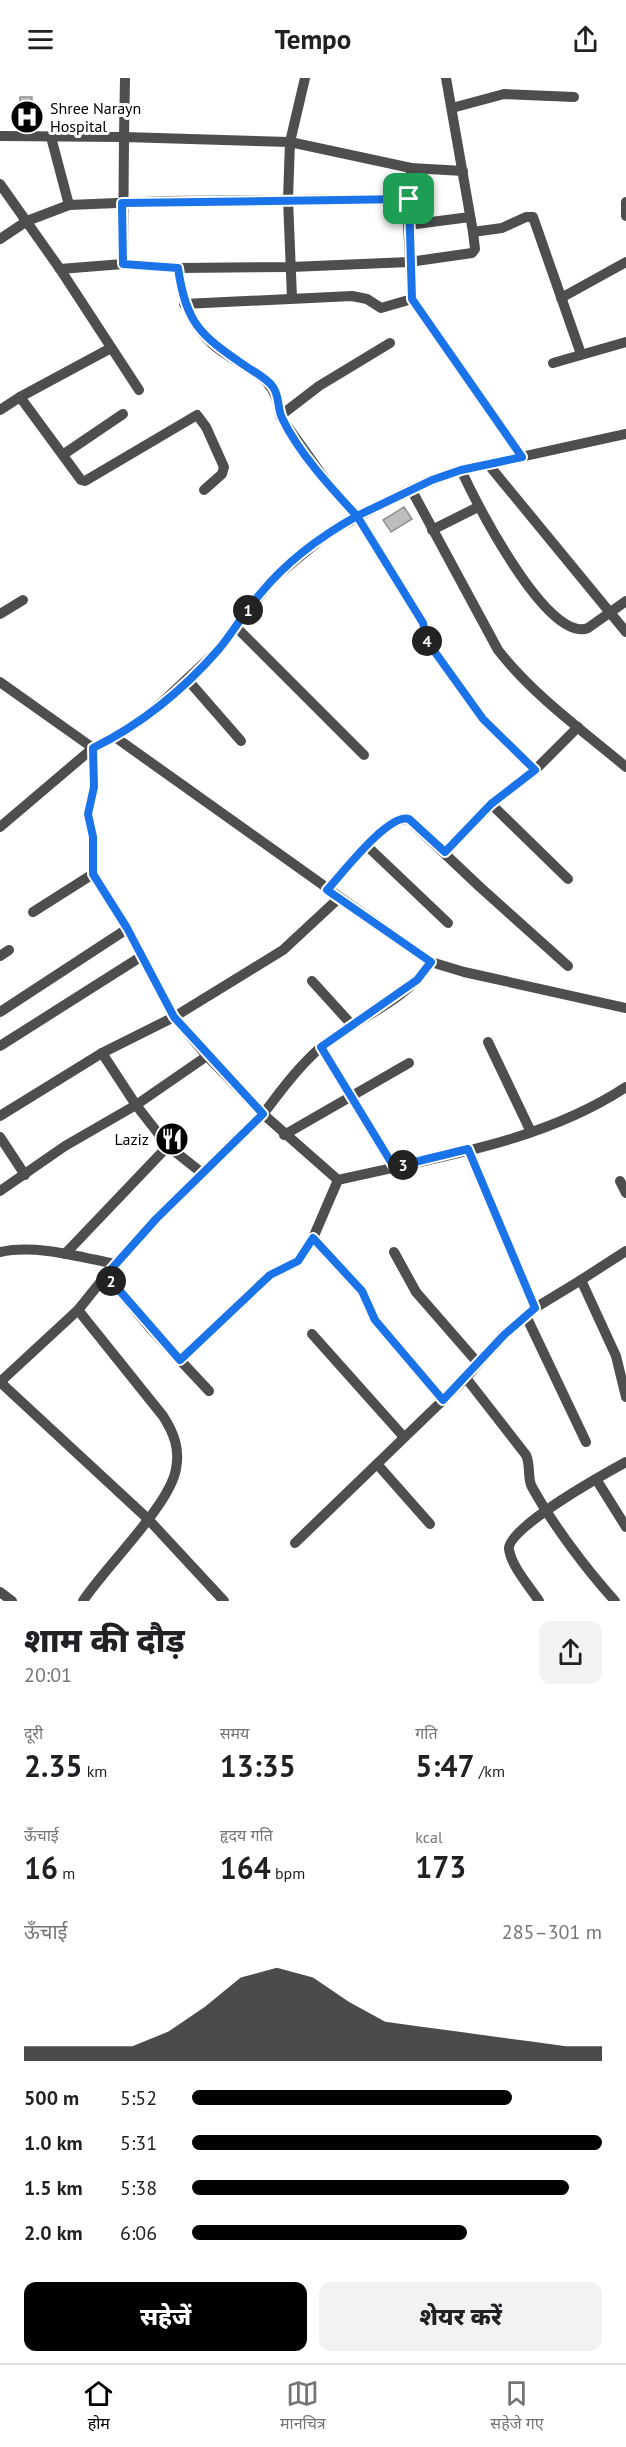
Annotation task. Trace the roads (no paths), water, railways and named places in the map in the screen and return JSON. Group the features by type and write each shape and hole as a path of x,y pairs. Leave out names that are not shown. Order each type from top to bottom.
{"street":[{"path":"123,264 125,78"},
{"path":"292,298 288,199 290,142 305,78"},
{"path":"60,269 123,264 178,268 291,267 409,262 472,253 475,249 473,232 446,78"},
{"path":"452,108 504,94 574,97"},
{"path":"0,136 290,142 411,168 463,171"},
{"path":"51,137 69,205"},
{"path":"411,168 408,225 412,299 522,457"},
{"path":"0,184 60,269 139,390"},
{"path":"0,239 27,221 69,205 288,199 409,199"},
{"path":"626,202 626,216"},
{"path":"408,225 470,217"},
{"path":"473,232 502,228 526,217 533,217 581,354"},
{"path":"561,298 626,262"},
{"path":"178,268 184,304 210,342 269,382 276,392 280,416 332,489 357,516 423,623 427,641 483,719 535,770"},
{"path":"184,304 359,296 381,308 412,299"},
{"path":"553,363 626,342"},
{"path":"280,416 319,386 390,343"},
{"path":"0,410 111,348"},
{"path":"20,397 81,480 89,480 190,417 197,415 206,427 224,467 222,474 204,490"},
{"path":"64,454 123,414"},
{"path":"0,827 93,748 139,722 217,651 273,579 310,546 357,516 411,489 461,470 626,434"},
{"path":"488,464 626,632"},
{"path":"461,470 478,507 527,585 572,628 582,630 588,628 626,601"},
{"path":"411,489 498,650 512,669 626,767"},
{"path":"432,530 478,507"},
{"path":"0,614 23,600"},
{"path":"236,627 364,755"},
{"path":"187,679 241,741"},
{"path":"0,682 93,748"},
{"path":"445,852 491,804 535,770 578,727"},
{"path":"115,737 431,962 464,972 626,1008"},
{"path":"93,748 94,787 88,814 93,837 93,874 127,928 174,1017 207,1056 284,1135 338,1180"},
{"path":"491,804 568,879"},
{"path":"327,890 367,846 395,820 405,818 413,822 481,888 568,966"},
{"path":"367,846 448,923"},
{"path":"33,912 93,874"},
{"path":"0,1116 102,1053 174,1017 283,950 339,898"},
{"path":"0,1012 127,928"},
{"path":"0,1046 142,956"},
{"path":"224,1601 148,1519 0,1382 78,1310 115,1264 202,1173 263,1114 294,1074 321,1047 417,980 431,962"},
{"path":"312,981 352,1025"},
{"path":"488,1042 531,1132"},
{"path":"321,1047 394,1167"},
{"path":"102,1053 136,1105 168,1146 202,1173"},
{"path":"0,1191 65,1146 136,1105 207,1056"},
{"path":"284,1135 409,1064"},
{"path":"338,1180 468,1149 567,1121 626,1087"},
{"path":"0,1137 25,1175"},
{"path":"65,1254 168,1146"},
{"path":"468,1149 535,1308"},
{"path":"180,1360 270,1275 298,1261 313,1238 338,1180"},
{"path":"620,1181 626,1193"},
{"path":"313,1238 362,1291 375,1320 443,1400"},
{"path":"0,1252 18,1250 65,1254 115,1264"},
{"path":"295,1543 403,1436 466,1378 477,1362 535,1308 626,1251"},
{"path":"394,1252 416,1292 477,1362"},
{"path":"106,1275 209,1391"},
{"path":"581,1280 616,1356 626,1397"},
{"path":"78,1310 155,1405 174,1433 178,1457 176,1472 148,1519 105,1570 83,1601"},
{"path":"526,1316 586,1442"},
{"path":"312,1334 403,1436"},
{"path":"466,1378 526,1455 531,1467 532,1486 592,1576 615,1601"},
{"path":"539,1601 513,1559 509,1545 516,1536 548,1510 626,1462"},
{"path":"377,1464 430,1524"},
{"path":"596,1479 626,1527"},
{"path":"0,1592 12,1601"}],"place":[{"name":"Shree Narayn Hospital","path":"27,117"},
{"name":"Laziz","path":"172,1139"}]}
